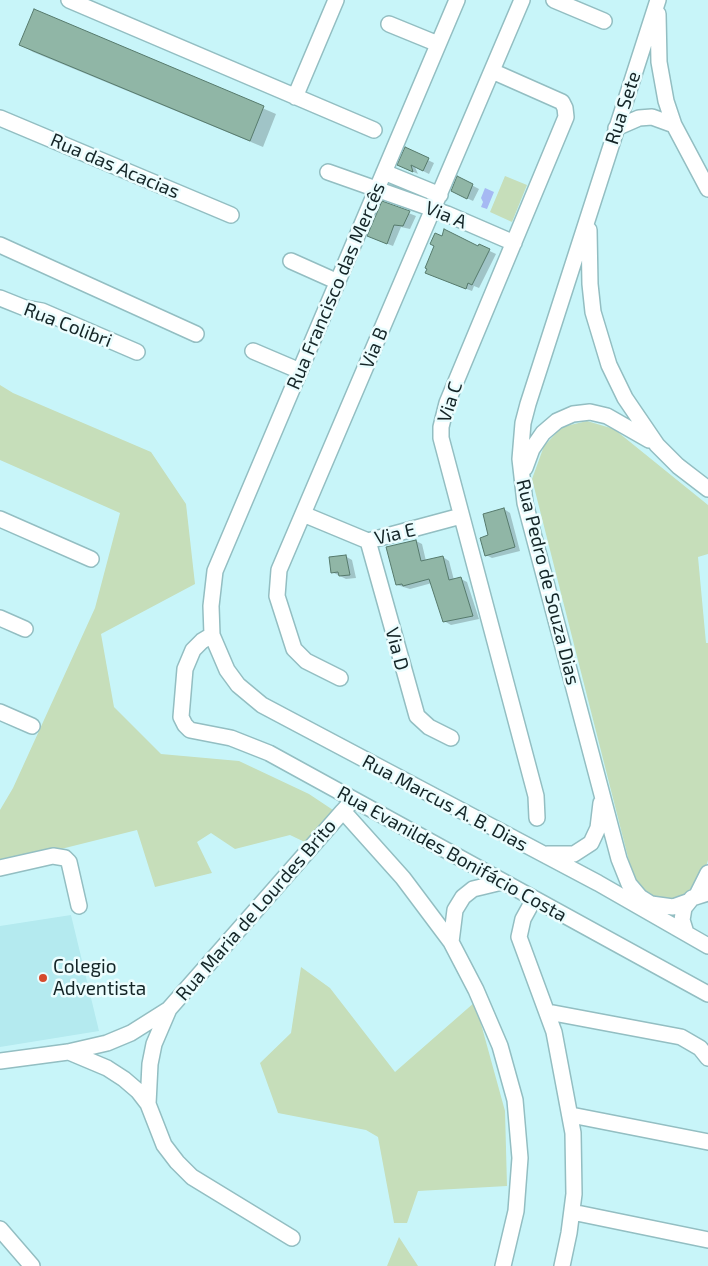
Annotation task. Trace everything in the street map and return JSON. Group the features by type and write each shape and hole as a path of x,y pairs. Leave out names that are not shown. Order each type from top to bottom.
{"street":[{"path":"69,0 374,130"},
{"path":"295,97 336,0"},
{"name":"Rua Francisco das Mercês","path":"212,635 210,606 215,571 457,0"},
{"name":"Via B","path":"340,678 306,661 294,649 277,596 278,570 434,210 522,0"},
{"path":"554,0 604,21"},
{"path":"658,0 659,62 666,101 674,125 708,189"},
{"name":"Rua Sete","path":"589,216 658,0"},
{"path":"389,24 438,44"},
{"name":"Via C","path":"492,71 562,102 566,108 564,127 444,414 441,438 536,796 538,818"},
{"path":"616,128 639,118 652,117 674,125"},
{"name":"Rua das Acacias","path":"0,118 230,215"},
{"name":"Via A","path":"328,172 378,188 514,243"},
{"path":"384,172 440,195"},
{"path":"589,216 590,284 593,312 600,340 625,398 656,445"},
{"name":"Rua Pedro de Souza Dias","path":"589,216 528,404 521,441 522,484 619,857 629,884 640,897 651,904 673,907 697,897"},
{"path":"0,245 196,334"},
{"path":"291,262 338,282"},
{"name":"Rua Colibri","path":"0,298 25,308 42,311 137,352"},
{"path":"253,350 300,371"},
{"path":"522,484 532,449 542,432 556,421 573,414 590,412 622,422 656,445 678,466 708,489"},
{"name":"Via E","path":"303,514 368,542 462,516"},
{"path":"0,519 92,559"},
{"name":"Via D","path":"368,542 415,711 429,727 451,738"},
{"path":"0,618 25,629"},
{"name":"Rua Evanildes Bonifácio Costa","path":"212,635 202,640 193,650 186,669 181,717 184,725 190,730 214,733 269,753 348,805 502,882 708,994"},
{"name":"Rua Marcus A. B. Dias","path":"212,635 227,670 238,685 262,705 581,876 598,883 707,944"},
{"path":"0,712 32,726"},
{"path":"581,876 576,864 598,828 602,791"},
{"path":"348,805 451,942 490,1018 508,1074 514,1100 520,1158 519,1184 511,1237 503,1266"},
{"name":"Rua Maria de Lourdes Brito","path":"0,1061 68,1052 120,1039 169,1009 348,805"},
{"path":"540,854 567,856 586,847 606,843 614,848 619,857 619,868 614,876 606,882 598,883"},
{"path":"0,868 54,856 65,858 69,862 78,906"},
{"path":"686,933 682,920 697,897 708,873"},
{"path":"451,942 455,910 463,897 473,889 502,882"},
{"path":"534,899 523,919 520,938 548,1012 571,1115 575,1164 572,1212 562,1266"},
{"name":"Rua Maria de Lourdes Brito","path":"148,1104 152,1054 169,1009"},
{"path":"548,1012 681,1037 700,1048 708,1058"},
{"path":"68,1052 91,1060 124,1079 148,1104 164,1145 192,1177 292,1238"},
{"path":"571,1115 708,1142"},
{"path":"572,1212 708,1240"},
{"path":"0,1229 32,1266"}],"shaded area":[{"name":"Colegio Adventista","path":"71,915 99,1031 0,1047 0,926"}],"green space":[{"path":"505,176 527,185 512,222 490,212"},
{"path":"0,385 13,393 151,452 186,504 195,584 101,634 114,707 161,754 239,761 309,794 342,816 311,845 290,835 235,849 211,833 197,842 212,873 155,887 137,830 0,862 0,810 13,788 95,608 120,513 0,460"},
{"path":"587,421 614,429 708,505 708,554 698,557 706,643 708,643 708,860 704,874 694,886 679,898 652,899 634,881 532,479 544,446 562,427"},
{"path":"301,967 330,988 395,1072 475,1002 505,1111 507,1186 418,1191 407,1223 394,1223 378,1137 366,1130 278,1113 260,1063 291,1033"},
{"path":"399,1237 418,1266 387,1266"}],"water":[{"path":"485,188 494,192 487,209 481,207 483,202 481,198"}],"building":[{"path":"34,9 264,106 250,141 19,45"},
{"path":"405,147 429,158 423,171 411,165 413,172 397,165"},
{"path":"457,176 473,184 467,199 451,191"},
{"path":"382,201 410,211 403,226 394,225 387,244 367,236"},
{"path":"444,229 478,246 479,244 490,249 472,285 468,283 466,289 425,273 427,269 425,268 434,246 430,244 435,233 442,236"},
{"path":"504,508 515,547 485,556 480,538 488,535 483,514"},
{"path":"416,540 421,561 443,556 449,580 461,577 473,616 443,622 429,579 403,586 402,584 396,585 386,547"},
{"path":"346,555 350,575 339,576 338,572 331,573 329,557"}],"place":[{"name":"Colegio Adventista","path":"43,978"}]}
